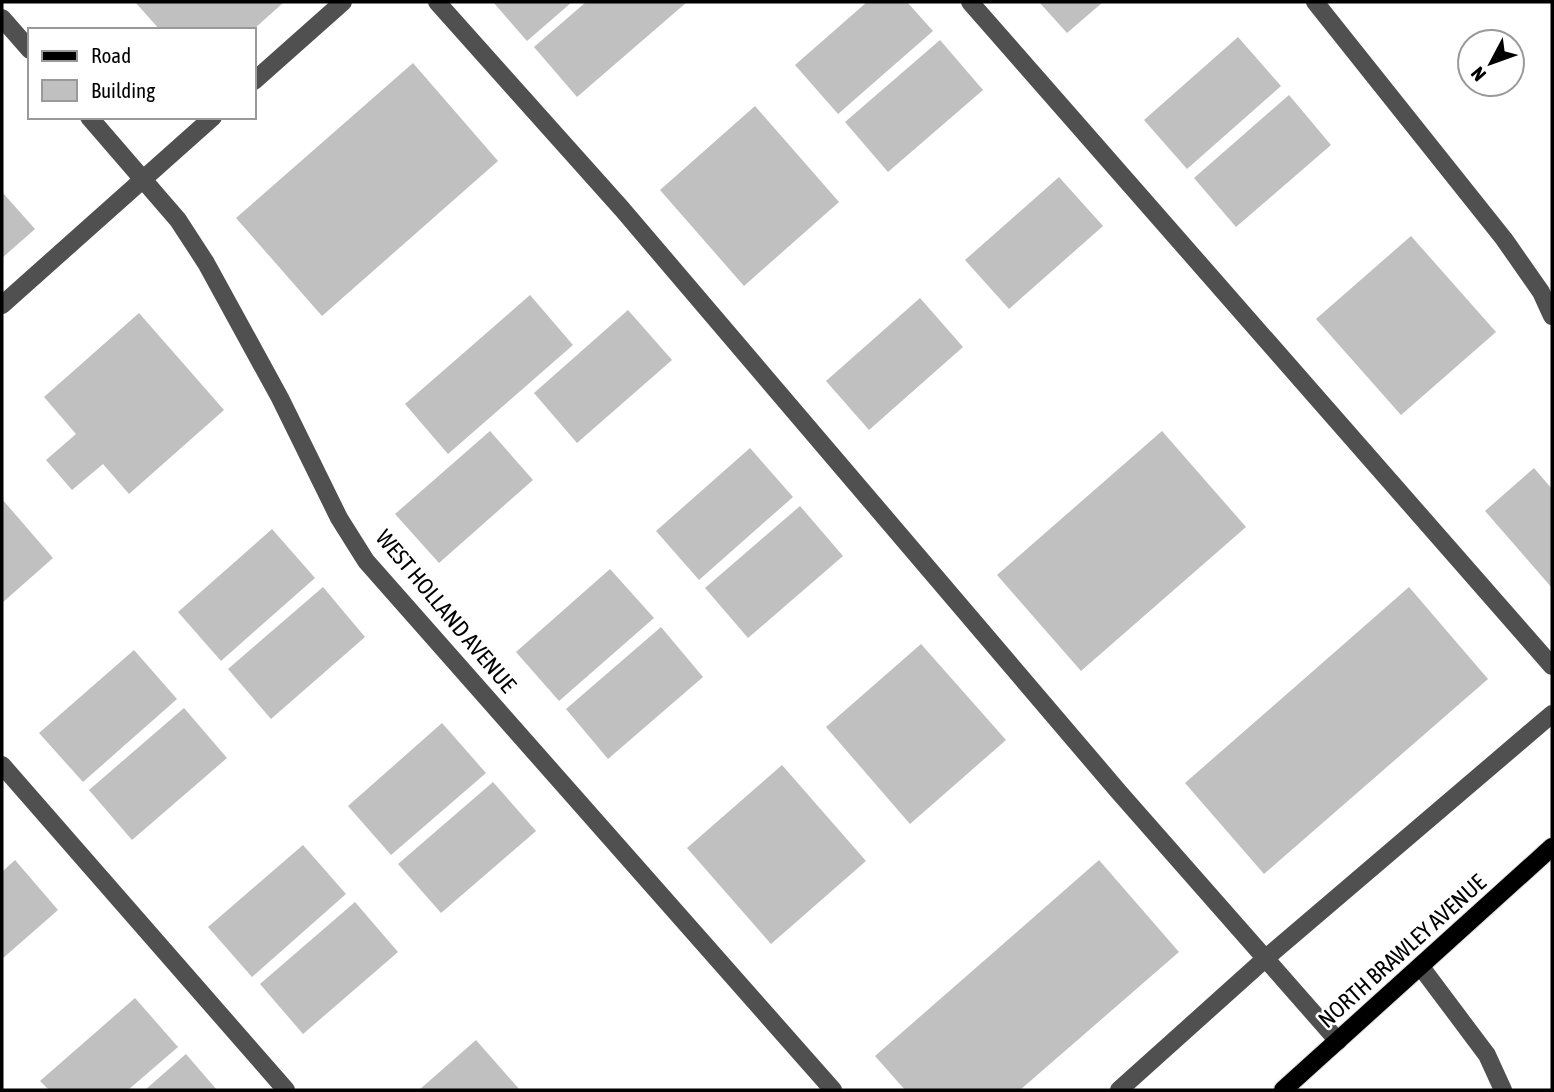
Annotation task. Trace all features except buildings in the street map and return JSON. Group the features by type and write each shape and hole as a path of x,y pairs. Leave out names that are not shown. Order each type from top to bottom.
{"main road":[{"name":"NORTH BRAWLEY AVENUE","path":"1285,1090 1552,847"}],"street":[{"path":"256,79 343,2"},
{"path":"437,2 622,209 1100,770 1338,1041"},
{"path":"970,2 1552,666"},
{"path":"1315,2 1504,239 1541,292 1552,316"},
{"path":"2,18 28,48"},
{"name":"WEST HOLLAND AVENUE","path":"91,119 178,220 206,263 280,398 339,518 366,561 833,1090"},
{"path":"2,305 211,119"},
{"path":"1119,1090 1266,958 1552,715"},
{"path":"2,765 286,1090"},
{"path":"1421,967 1487,1055 1503,1090"}]}
